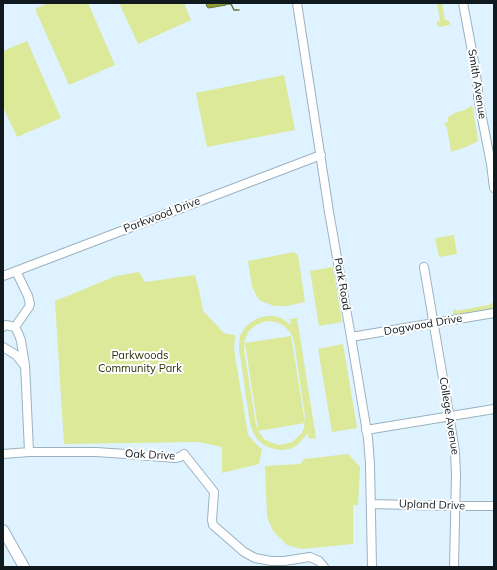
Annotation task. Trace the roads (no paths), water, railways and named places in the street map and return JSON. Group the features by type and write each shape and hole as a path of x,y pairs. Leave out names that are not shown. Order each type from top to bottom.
{"main road":[{"path":"3,530 24,567"}],"street":[{"name":"Park Road","path":"297,3 329,212 366,430 369,453 372,567"},
{"name":"Smith Avenue","path":"463,3 494,188"},
{"name":"Parkwood Drive","path":"3,276 320,155"},
{"name":"College Avenue","path":"424,267 450,416 455,455 454,567"},
{"path":"15,327 30,304 28,296 16,271"},
{"name":"Dogwood Drive","path":"351,337 494,313"},
{"path":"3,327 6,325 15,327"},
{"path":"15,327 21,341 25,365 28,452"},
{"path":"3,347 16,355 25,365"},
{"path":"366,430 494,409"},
{"name":"Oak Drive","path":"3,454 28,452 96,452 175,458 184,454 214,492 212,520 214,525 245,552 259,559 271,561 284,561 310,557 319,561 324,567"},
{"name":"Upland Drive","path":"371,504 494,506"}],"waterway":[{"path":"227,4 231,4 234,10 239,10"}],"park label":[{"name":"Parkwoods Community Park","path":"140,362"}]}
